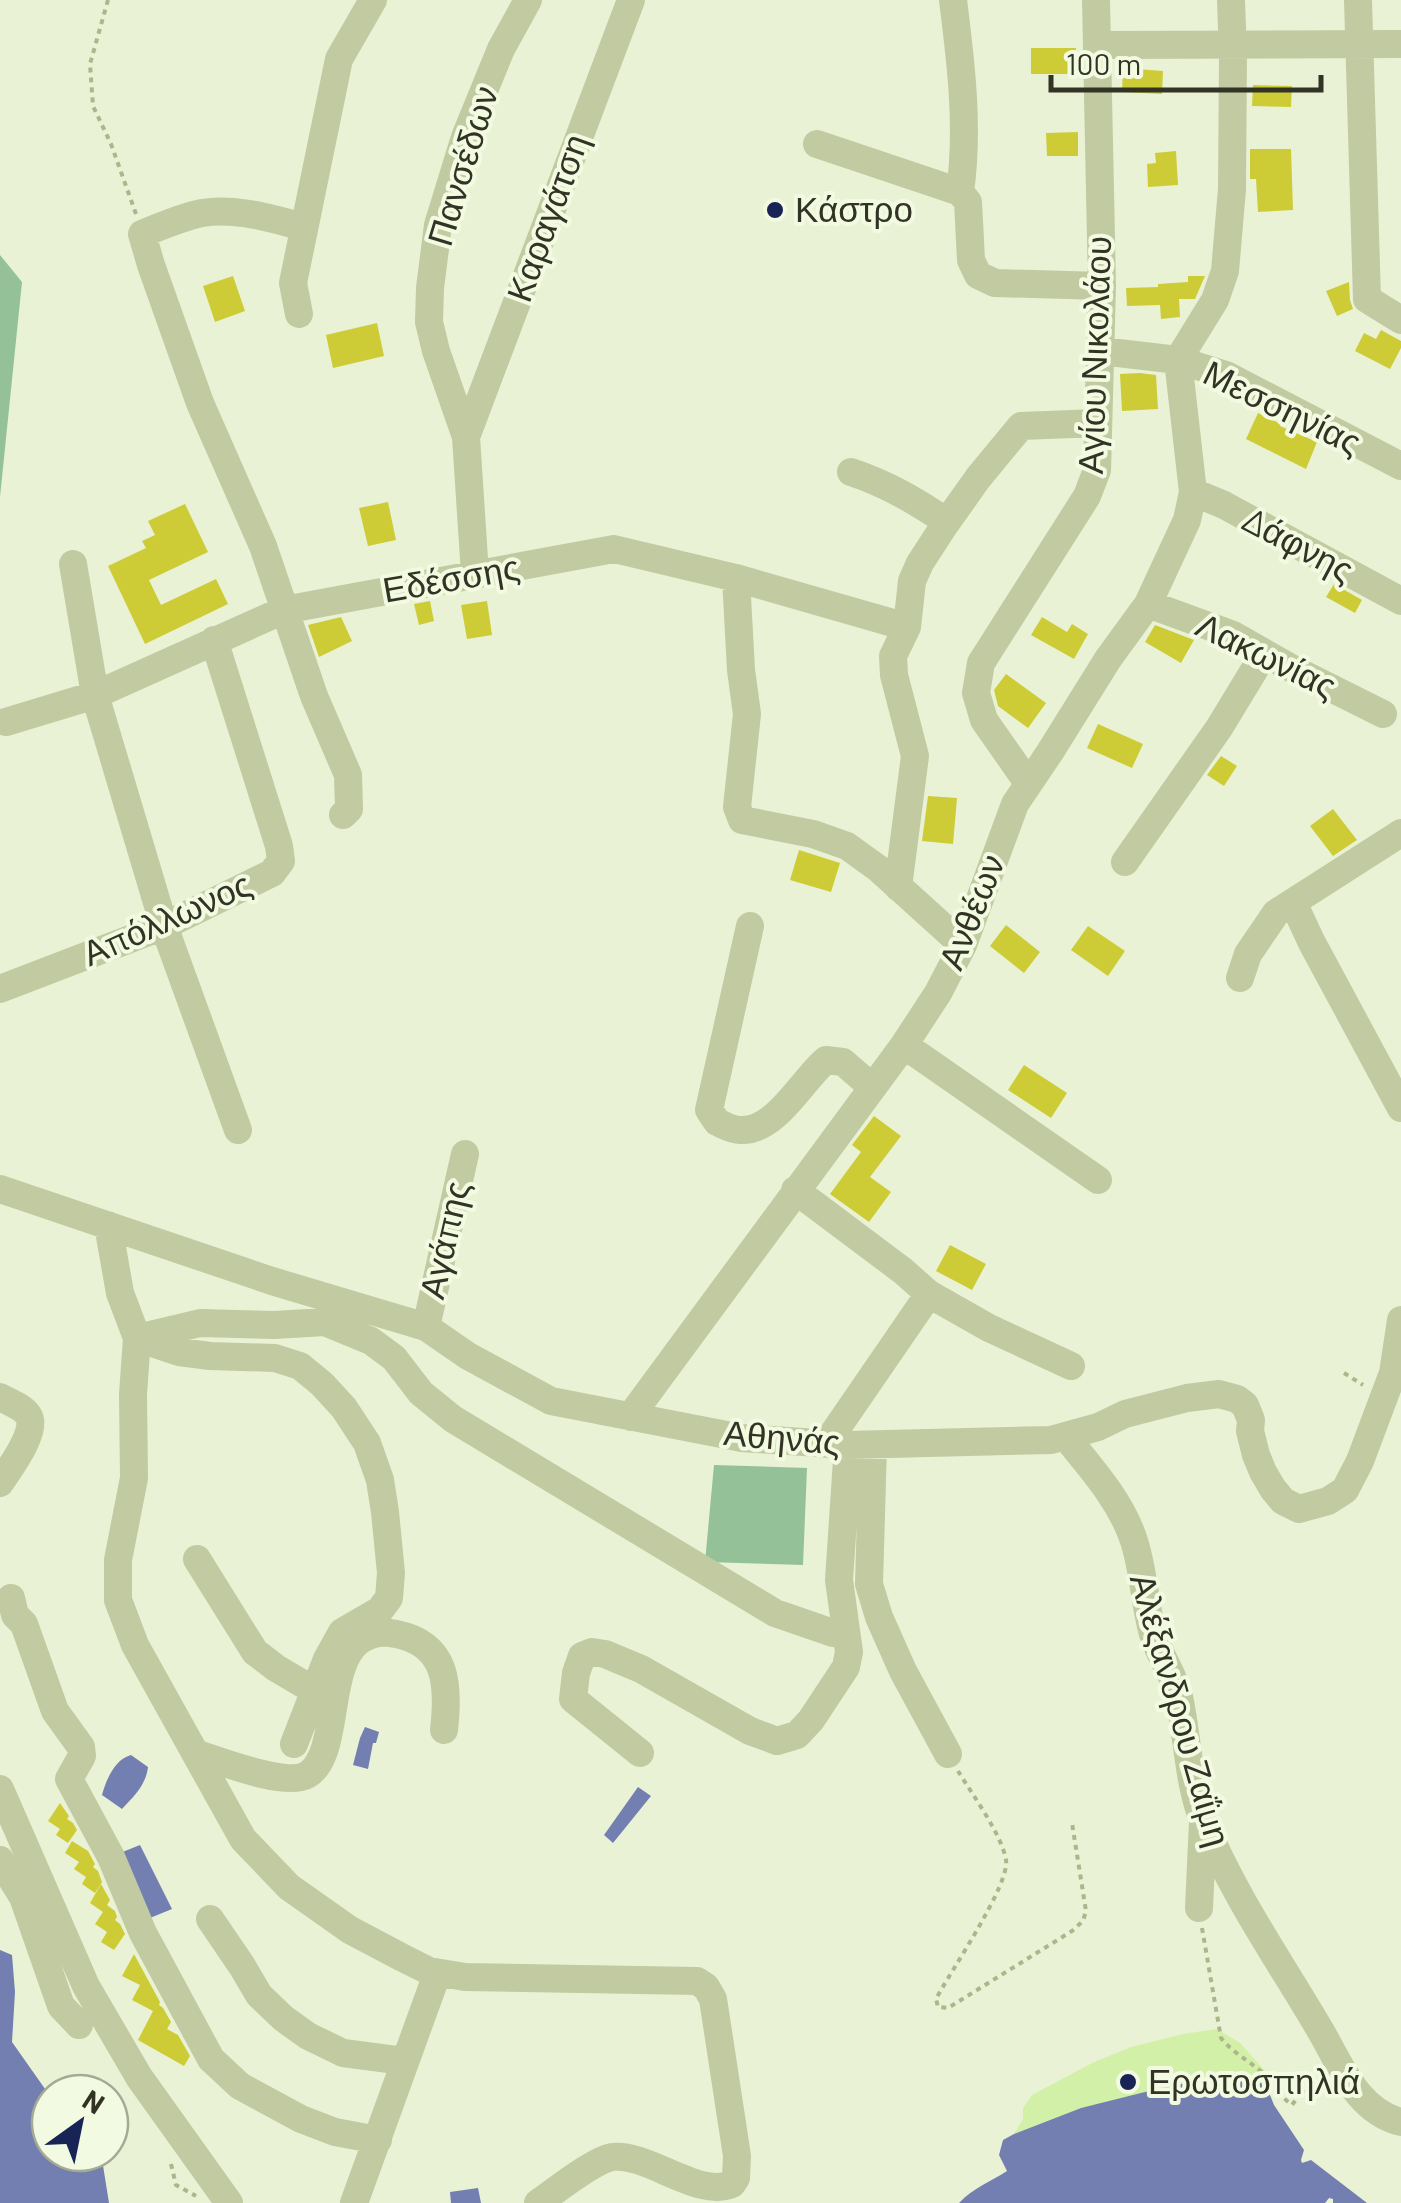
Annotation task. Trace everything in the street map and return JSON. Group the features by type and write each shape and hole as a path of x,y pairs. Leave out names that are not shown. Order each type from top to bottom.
{"street":[{"path":"298,314 293,283 339,60 372,0"},
{"name":"Πανσέδων","path":"475,574 466,437 429,322 430,288 438,225 465,136 528,0"},
{"name":"Καραγάτση","path":"466,437 631,0"},
{"path":"953,0 964,168 960,192"},
{"name":"Αγίου Νικολάου","path":"1028,783 984,720 976,693 980,663 1087,496 1097,470 1102,286 1096,0"},
{"path":"1178,360 1215,300 1225,271 1232,189 1231,0"},
{"path":"1358,0 1367,299 1401,320"},
{"path":"1097,46 1401,44"},
{"path":"817,144 960,192 968,202 971,260 978,275 995,284 1102,286"},
{"path":"304,226 246,213 222,212 202,213 142,234 200,403 263,546 314,696 348,775 348,809 343,816"},
{"name":"Μεσσηνίας","path":"1101,351 1178,360 1226,375 1401,466"},
{"name":"Ανθέων","path":"630,1417 904,1046 938,993 964,944 1015,804 1148,604 1187,520 1192,492 1178,360"},
{"path":"898,887 915,756 894,676 893,656 907,627 912,581 920,562 1021,426 1098,423"},
{"path":"851,472 915,500 947,522"},
{"name":"Δάφνης","path":"1192,492 1224,505 1401,601"},
{"name":"Εδέσσης","path":"6,722 94,695 284,610 614,549 736,578 907,627"},
{"path":"72,564 94,695 164,926 238,1130"},
{"path":"736,578 747,714 737,806 742,820 814,834 847,846 880,869 964,944"},
{"name":"Λακωνίας","path":"1148,604 1233,634 1264,654 1383,714"},
{"name":"Απόλλωνος","path":"0,988 164,926 272,873 281,861 214,640"},
{"path":"1125,862 1220,728 1264,654"},
{"path":"1240,978 1248,954 1276,913 1401,834"},
{"path":"1293,902 1401,1108"},
{"path":"750,926 710,1110 717,1122 744,1131 765,1122 826,1060 843,1062 872,1088"},
{"path":"904,1046 1098,1180"},
{"name":"Αγάπης","path":"426,1327 465,1154"},
{"name":"Αθηνάς","path":"0,1189 272,1281 426,1327 468,1356 551,1401 742,1438 849,1445 1051,1440 1098,1427 1125,1414 1219,1394 1237,1399 1248,1410 1256,1454 1272,1490 1299,1509 1328,1502 1345,1490 1393,1374 1401,1320"},
{"path":"796,1190 929,1294 1071,1366"},
{"path":"108,1225 120,1293 138,1338 133,1394 134,1478 118,1560 118,1600 135,1645 242,1839 289,1887 350,1930 437,1974 465,1978 697,1981 712,1999 737,2156 732,2184 713,2188 614,2156 598,2162 538,2203"},
{"path":"640,1753 573,1699 582,1656 592,1652 605,1654 641,1669 750,1731 777,1742 796,1735 812,1720 846,1667 850,1652 839,1580 849,1445 929,1294"},
{"path":"138,1338 200,1323 325,1322 354,1332 394,1358 421,1393 453,1418 774,1613 832,1633 846,1632"},
{"path":"138,1338 179,1352 275,1358 300,1366 344,1408 368,1442 385,1512 391,1573 389,1598 380,1610 342,1632 294,1744"},
{"path":"0,1397 27,1412 32,1422 29,1435 0,1483"},
{"name":"Αλέξανδρου Ζαΐμη","path":"1066,1437 1118,1505 1134,1539 1153,1636 1178,1690 1189,1770 1203,1820 1240,1899 1349,2083 1371,2106 1401,2122"},
{"path":"849,1445 878,1616 948,1754"},
{"path":"197,1558 255,1652 315,1691"},
{"path":"10,1598 15,1615 24,1624 55,1711 82,1747 82,1756 69,1779 74,1792 111,1856 143,1933 211,2059 240,2086 301,2119 335,2132 378,2140"},
{"path":"196,1753 290,1779 313,1771 322,1756 348,1652 360,1640 381,1632 423,1643 437,1657 448,1699 444,1730"},
{"path":"0,1789 86,1986 139,2077 229,2203"},
{"path":"1199,1908 1203,1820"},
{"path":"0,1860 24,1897 62,2006 79,2025"},
{"path":"210,1920 259,1996 283,2018 343,2053 404,2061"},
{"path":"354,2203 437,1974"}],"path":[{"path":"108,0 90,64 93,106 112,144 142,234"},
{"path":"948,1754 1003,1848 1007,1866 996,1894 936,1999 938,2007 948,2008 1083,1921 1086,1910 1072,1823"},
{"path":"1199,1908 1221,2038 1230,2049 1265,2075 1292,2105 1303,2090 1315,2094 1331,2083 1338,2067"},
{"path":"186,2203 190,2194"}],"shaded area":[{"path":"0,255 22,282 0,497"},
{"path":"714,1465 807,1468 803,1565 705,1562"}],"sand":[{"name":"Ερωτοσπηλιά","path":"1217,2029 1240,2043 1268,2074 1266,2085 1243,2076 1081,2108 1014,2134 1032,2095 1092,2063 1131,2047"}],"water":[{"path":"365,1727 379,1732 368,1769 353,1765"},
{"path":"131,1755 148,1767 147,1773 122,1809 102,1795 116,1765"},
{"path":"638,1787 651,1796 613,1843 604,1835"},
{"path":"140,1845 172,1909 150,1918 120,1853"},
{"path":"0,1950 12,1955 12,2042 34,2073 30,2073 30,2173 104,2173 109,2203 0,2203"},
{"path":"1243,2076 1266,2085 1274,2105 1304,2150 1302,2163 1311,2160 1367,2203 1333,2203 1329,2198 1325,2203 959,2203 1007,2171 999,2155 1003,2140 1014,2134 1081,2108 1173,2085"},
{"path":"478,2188 481,2203 451,2203 450,2192"}],"building":[{"path":"1031,48 1076,48 1076,74 1031,74"},
{"path":"1123,68 1163,71 1162,94 1122,92"},
{"path":"1253,85 1292,86 1291,107 1252,106"},
{"path":"1078,132 1078,156 1047,156 1046,133"},
{"path":"1250,149 1291,149 1293,210 1258,212 1256,179 1250,179"},
{"path":"1176,151 1178,185 1148,187 1147,164 1156,163 1155,153"},
{"path":"233,276 245,311 215,322 203,286"},
{"path":"1188,276 1205,276 1195,299 1179,299 1180,317 1161,319 1160,305 1127,306 1126,288 1188,282"},
{"path":"1349,282 1353,309 1337,316 1326,291"},
{"path":"377,323 384,356 333,368 326,335"},
{"path":"1381,330 1401,341 1390,369 1355,351 1364,333 1376,339"},
{"path":"1120,374 1156,375 1158,409 1122,411"},
{"path":"1258,413 1317,442 1306,469 1246,439"},
{"path":"388,502 396,540 368,546 359,508"},
{"path":"185,504 208,552 149,580 161,605 216,579 228,604 145,644 108,566 146,548 142,541 155,535 148,521"},
{"path":"1334,584 1362,600 1355,613 1326,597"},
{"path":"430,601 434,621 419,625 414,604"},
{"path":"487,601 492,635 467,639 461,605"},
{"path":"341,617 352,641 319,657 308,625"},
{"path":"1042,617 1067,632 1072,624 1088,634 1074,659 1031,635"},
{"path":"1155,625 1194,640 1181,663 1145,642"},
{"path":"1006,674 1046,703 1028,728 998,706 994,690"},
{"path":"1098,724 1143,744 1132,768 1087,748"},
{"path":"1221,756 1237,766 1224,786 1207,775"},
{"path":"928,796 957,798 953,844 922,841"},
{"path":"1333,809 1357,840 1333,856 1310,826"},
{"path":"799,850 840,863 831,892 790,880"},
{"path":"1006,925 1040,952 1024,973 990,946"},
{"path":"1088,926 1125,951 1108,976 1071,950"},
{"path":"1024,1065 1067,1093 1051,1118 1008,1090"},
{"path":"874,1116 901,1136 870,1177 891,1192 869,1222 830,1194 861,1152 852,1145"},
{"path":"950,1245 986,1264 972,1290 936,1271"},
{"path":"60,1803 77,1830 68,1843 56,1835 60,1829 48,1821"},
{"path":"72,1841 88,1851 95,1864 102,1882 95,1893 82,1884 86,1877 74,1869 79,1862 65,1853"},
{"path":"101,1884 110,1900 107,1905 115,1911 115,1920 125,1934 114,1950 101,1942 107,1932 95,1924 103,1912 90,1903"},
{"path":"134,1954 171,2022 167,2029 178,2035 190,2056 184,2066 138,2040 153,2011 132,2000 140,1985 122,1976"}],"place":[{"name":"Κάστρο","path":"775,210"},
{"name":"Ερωτοσπηλιά","path":"1128,2082"}]}
